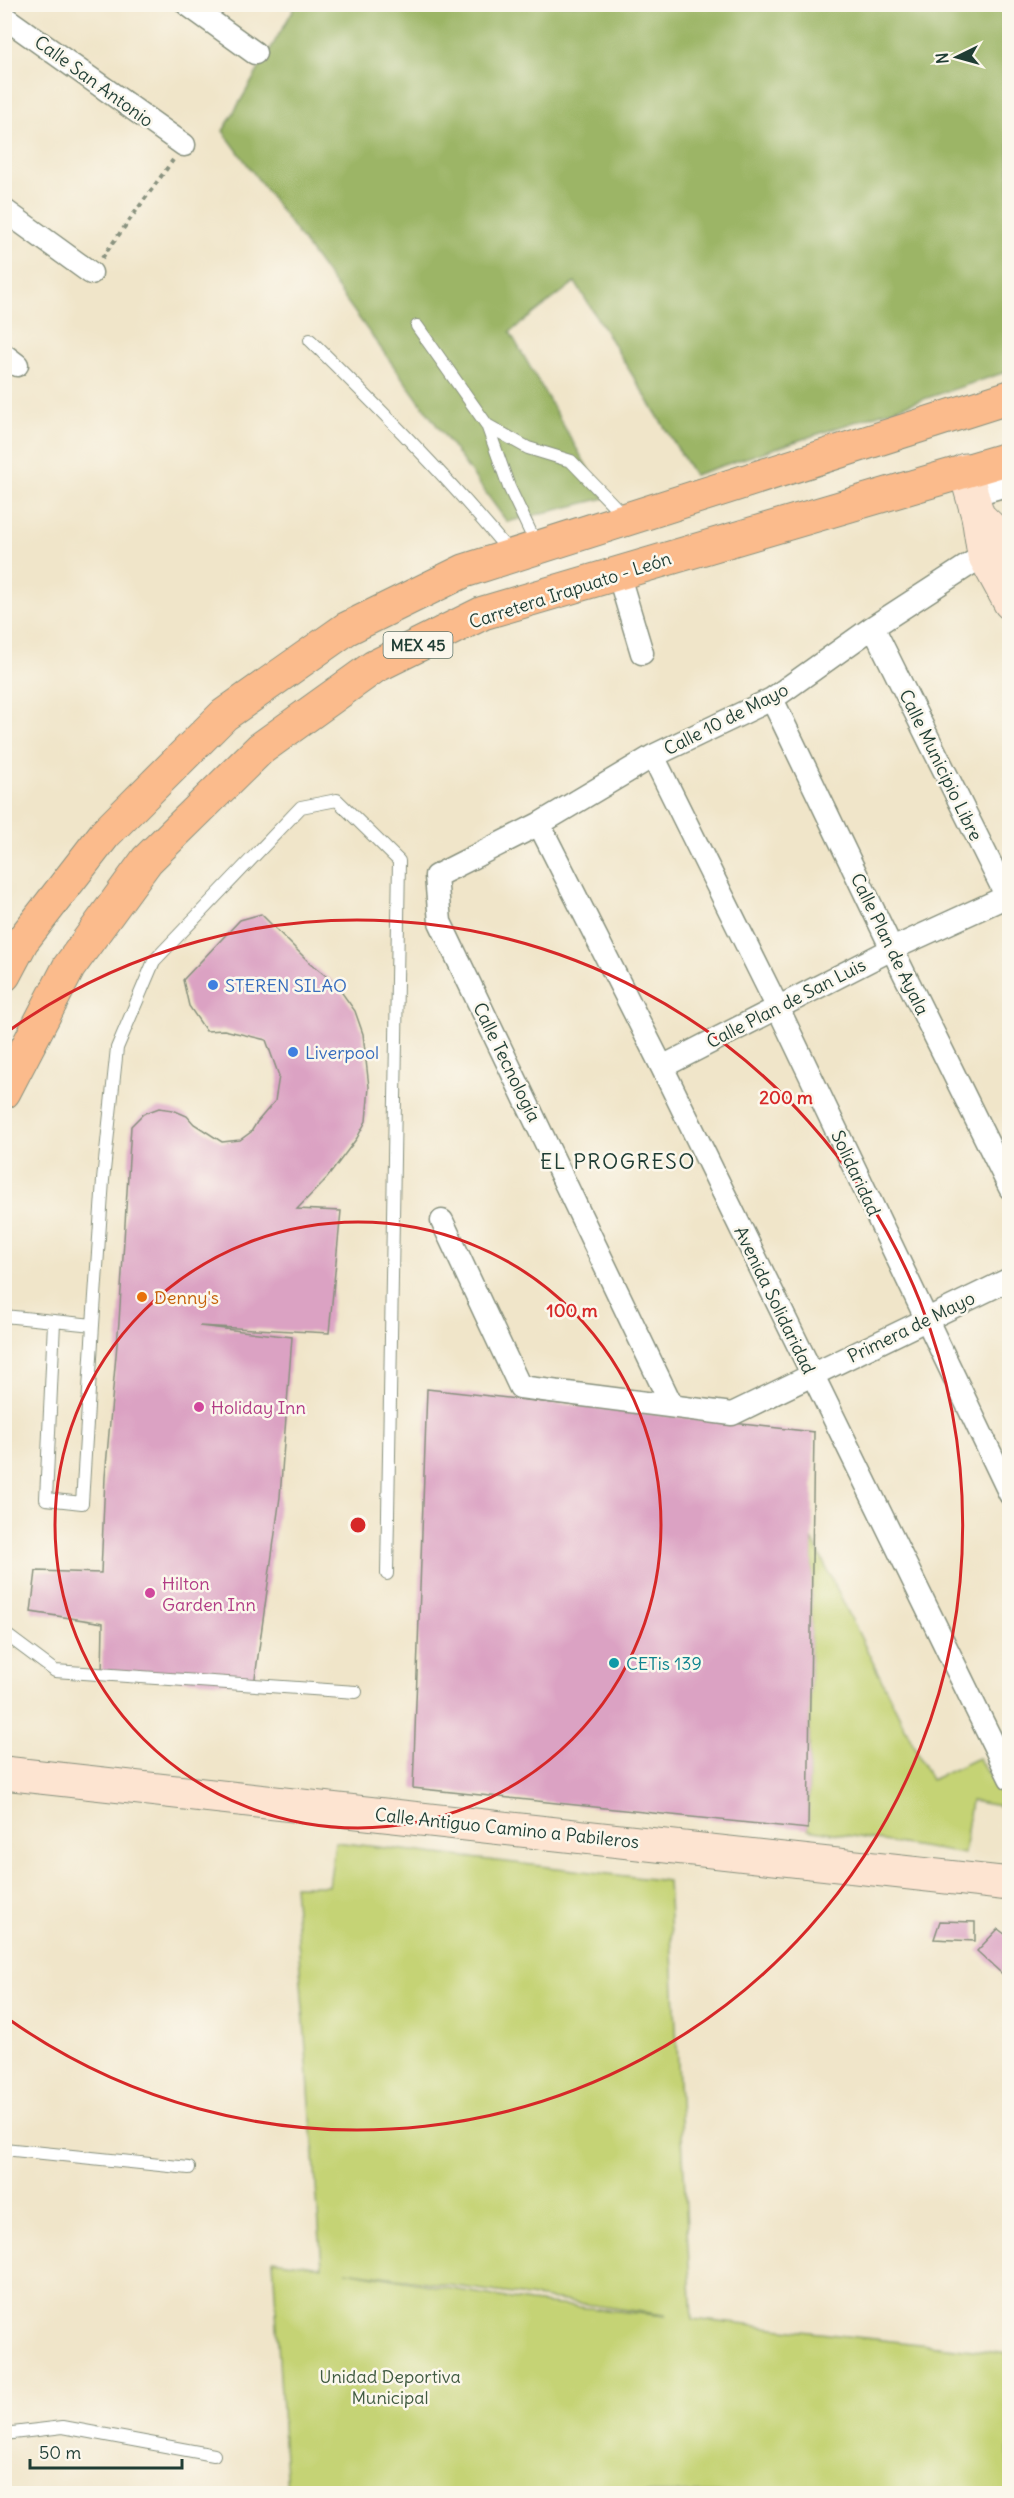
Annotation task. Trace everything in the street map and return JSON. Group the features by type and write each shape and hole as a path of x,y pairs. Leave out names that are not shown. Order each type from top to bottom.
{"highway":[{"name":"MEX 45","path":"4,975 22,941 105,834 224,715 346,629 464,571 1010,397"},
{"name":"Carretera Irapuato - León","path":"4,1092 69,967 147,860 260,748 374,667 483,614 618,573 972,494 1010,458"}],"street":[{"path":"187,4 255,53"},
{"name":"Calle San Antonio","path":"4,17 184,145"},
{"path":"4,210 91,273"},
{"path":"1010,484 972,494 999,549 1010,603"},
{"name":"Calle 10 de Mayo","path":"435,876 539,824 653,756 772,699 873,627 999,549"},
{"path":"618,573 642,654"},
{"name":"Calle Municipio Libre","path":"873,627 1009,898"},
{"name":"Calle Plan de Ayala","path":"772,699 891,950 1010,1188"},
{"name":"Solidaridad","path":"653,756 778,1008 1010,1494"},
{"name":"Avenida Solidaridad","path":"539,824 662,1067 1010,1778"},
{"name":"Calle Tecnología","path":"435,876 440,922 672,1406"},
{"name":"Calle Plan de San Luis","path":"662,1067 891,950 1009,898"},
{"name":"Primera de Mayo","path":"442,1221 520,1388 732,1414 1010,1279"},
{"name":"Calle Antiguo Camino a Pabileros","path":"4,1773 1010,1884"}],"lane":[{"path":"417,326 487,424 509,487 525,551"},
{"path":"310,340 405,435 481,518 525,551"},
{"path":"487,424 528,448 571,461 627,518"},
{"path":"54,1322 46,1499 82,1503 103,1179 117,1048 154,961 301,807 337,800 399,861 387,1574"},
{"path":"4,1316 93,1325"},
{"path":"4,1633 55,1671 356,1692"},
{"path":"4,2149 189,2168"},
{"path":"4,2434 63,2427 214,2455"}],"path":[{"path":"91,273 184,145"}],"green space":[{"path":"296,5 1009,5 1009,371 694,475 575,282 510,332 605,498 507,522 223,131"},
{"path":"812,1539 931,1780 978,1758 1009,1804 1010,1808 971,1801 964,1854 808,1829"},
{"name":"Unidad Deportiva Municipal","path":"335,1842 668,1881 692,2319 1009,2354 1009,2493 287,2493 273,2260 322,2267 294,1886 329,1886","holes":["346,2271 665,2315 530,2302"]}],"building":[{"path":"261,914 310,963 335,983 355,1011 363,1034 369,1087 366,1121 357,1138 327,1178 297,1209 341,1211 329,1333 199,1326 292,1337 280,1497 254,1685 102,1674 103,1623 31,1612 36,1571 101,1573 105,1477 119,1322 131,1126 143,1114 159,1108 173,1110 187,1116 194,1124 222,1142 240,1140 251,1132 275,1101 279,1076 266,1040 224,1030 206,1031 189,1006 183,980 240,920"},
{"name":"CETis 139","path":"427,1389 814,1432 808,1829 413,1788"},
{"path":"940,1921 975,1922 975,1941 934,1939"},
{"path":"998,1929 1010,1938 1010,1981 977,1951"}],"place":[{"name":"STEREN SILAO","path":"213,985"},
{"name":"Liverpool","path":"293,1052"},
{"name":"Denny's","path":"142,1297"},
{"name":"Holiday Inn","path":"199,1407"},
{"name":"Hilton Garden Inn","path":"150,1593"},
{"name":"CETis 139","path":"614,1663"}],"district":[{"name":"EL PROGRESO","path":"618,1161"}]}
